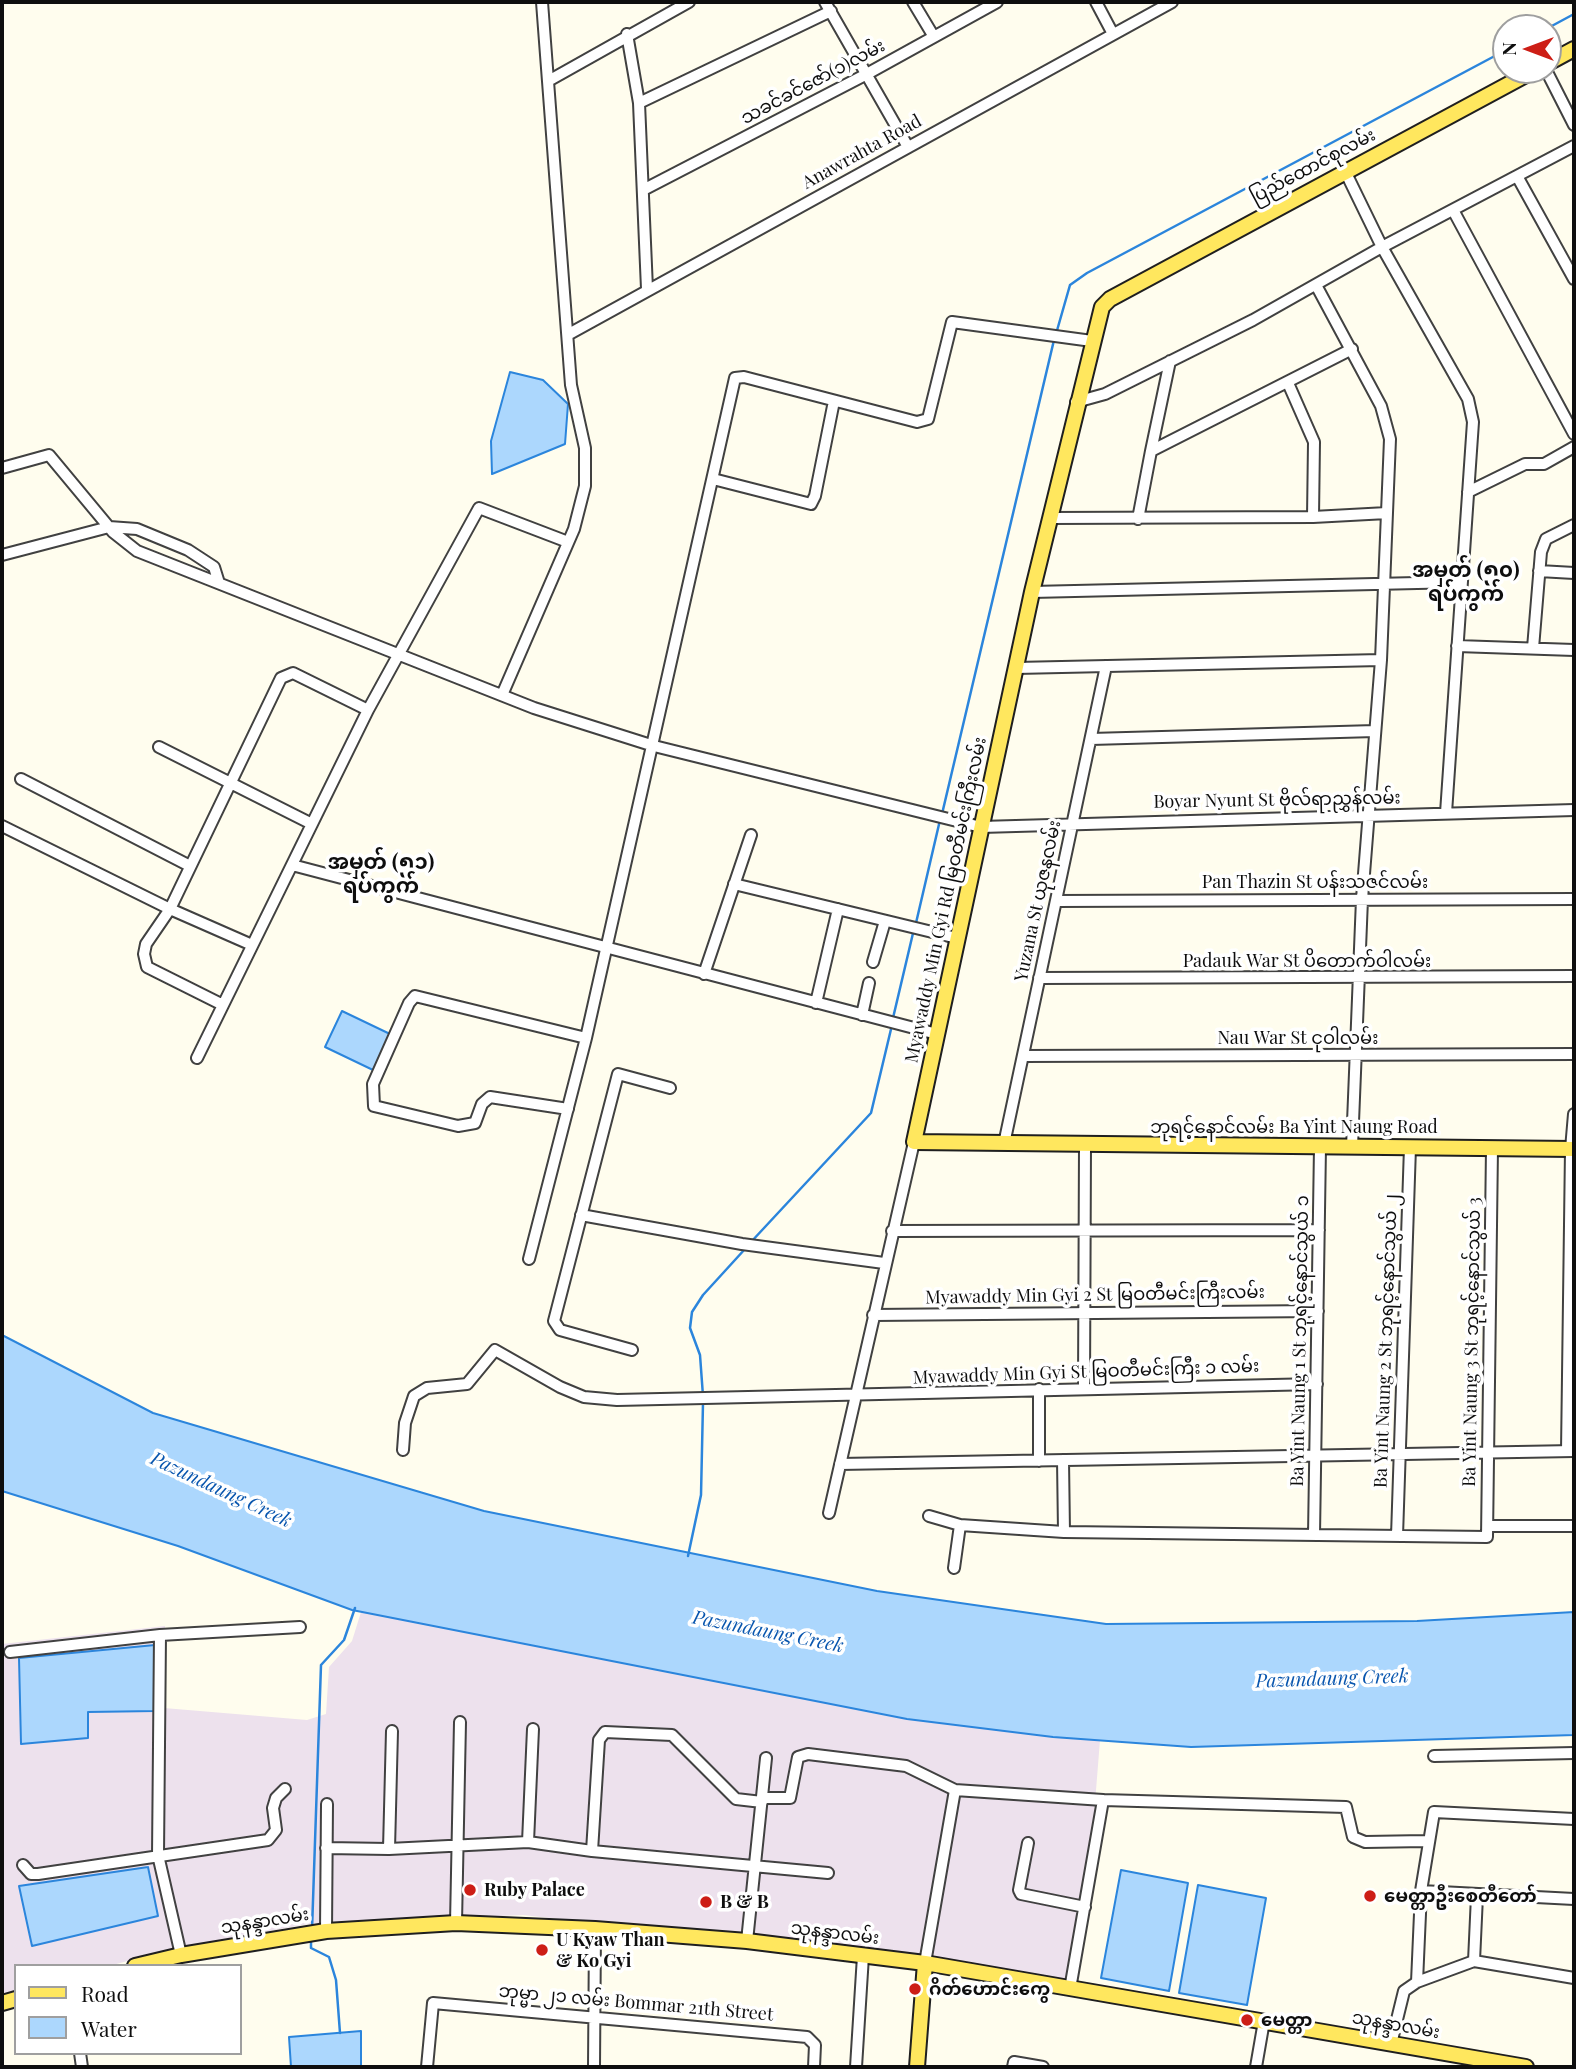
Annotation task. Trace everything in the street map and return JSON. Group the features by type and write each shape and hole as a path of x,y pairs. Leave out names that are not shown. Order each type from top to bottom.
{"main road":[{"name":"ပြည်ထောင်စုလမ်း","path":"1110,299 1509,84"},
{"name":"Myawaddy Min Gyi Rd မြဝတီမင်းကြီးလမ်း","path":"914,1142 1032,592 1076,402 1101,307 1110,299"},
{"name":"ဘုရင့်နောင်လမ်း Ba Yint Naung Road","path":"914,1142 1573,1149"},
{"name":"သုနန္ဒာလမ်း","path":"143,1964 181,1955 326,1931 456,1923 595,1929 747,1941 925,1964 1526,2067"},
{"path":"917,2067 925,1964"}],"street":[{"path":"502,695 568,542 585,486 584,448 571,384 542,2"},
{"path":"550,80 627,34 689,2"},
{"path":"913,2 934,37"},
{"name":"သခင်ခင်ဇော်(၁)လမ်း","path":"643,190 865,75 996,2"},
{"path":"1096,2 1113,34"},
{"name":"Anawrahta Road","path":"569,334 646,289 1172,2"},
{"path":"639,103 828,6 865,75 908,146"},
{"path":"627,34 639,103 646,289"},
{"path":"1553,84 1574,125"},
{"path":"1076,402 1105,394 1170,362 1574,146"},
{"path":"1345,171 1382,247 1468,399 1473,422 1446,813"},
{"path":"1517,176 1574,279"},
{"path":"1453,209 1574,434"},
{"path":"1316,285 1381,406 1390,439 1381,660 1357,979 1352,1147"},
{"path":"529,1259 608,950 735,378 744,377 918,422 928,419 952,322 1092,341"},
{"path":"1152,451 1352,349"},
{"path":"1138,519 1170,362"},
{"path":"1288,383 1314,442 1313,517"},
{"path":"713,479 811,503 834,401"},
{"path":"1468,492 1525,464 1544,464 1574,447"},
{"name":"Boyar Nyunt St ဗိုလ်ရာညွှန်လမ်း","path":"2,468 49,455 109,527 137,551 502,695 654,746 981,827 1073,822 1574,810"},
{"path":"197,1058 368,710 479,508 568,542"},
{"path":"1050,518 1313,517 1387,513"},
{"path":"1533,648 1541,552 1546,539 1574,525"},
{"path":"2,555 109,527 137,529 188,550 214,567 219,583"},
{"path":"1539,571 1574,573"},
{"path":"1032,592 1460,582"},
{"path":"1457,646 1574,650"},
{"path":"1016,668 1381,660"},
{"name":"Yuzana St ယုဇနလမ်း","path":"1011,1144 1023,1056 1106,666"},
{"path":"223,1005 147,967 144,954 146,944 170,909 281,678 293,673 368,710"},
{"path":"1091,739 1375,731"},
{"path":"159,747 312,824"},
{"path":"21,779 190,866"},
{"path":"2,826 170,909 252,945"},
{"path":"704,974 751,835"},
{"path":"292,865 608,950 937,1034"},
{"path":"734,884 957,938"},
{"name":"Pan Thazin St ပန်းသဇင်လမ်း","path":"1056,901 1574,899"},
{"path":"816,1003 838,909"},
{"path":"873,962 885,920"},
{"name":"Padauk War St ပိတောက်ဝါလမ်း","path":"1039,978 1357,979 1574,976"},
{"path":"862,1015 869,984"},
{"path":"568,1109 490,1097 482,1104 475,1123 458,1126 374,1106 373,1084 409,1003 415,996 586,1038"},
{"name":"Nau War St ငုဝါလမ်း","path":"1023,1056 1574,1054"},
{"path":"632,1350 555,1327 618,1074 670,1088"},
{"path":"840,1464 1571,1451 1574,1114"},
{"name":"Myawaddy Min Gyi Rd မြဝတီမင်းကြီးလမ်း","path":"829,1513 891,1231 914,1142"},
{"path":"1084,1387 1085,1145"},
{"name":"Ba Yint Naung 1 St ဘုရင့်နောင်သွယ် ၁","path":"1314,1535 1320,1147"},
{"name":"Ba Yint Naung 2 St ဘုရင့်နောင်သွယ် ၂","path":"1398,1536 1410,1147"},
{"name":"Ba Yint Naung 3 St ဘုရင့်နောင်သွယ် 3","path":"1487,1531 1492,1148"},
{"path":"581,1215 742,1244 884,1263"},
{"path":"891,1231 1319,1230"},
{"name":"Myawaddy Min Gyi 2 St မြဝတီမင်းကြီးလမ်း","path":"873,1315 1318,1311"},
{"name":"Myawaddy Min Gyi St မြဝတီမင်းကြီး ၁ လမ်း","path":"403,1450 405,1423 414,1396 427,1388 467,1384 495,1350 560,1387 584,1397 617,1400 856,1396 1084,1387 1317,1384"},
{"path":"1039,1389 1039,1461"},
{"path":"1063,1460 1064,1532"},
{"path":"929,1516 960,1525 1064,1532 1398,1536 1574,1526"},
{"path":"954,1568 960,1525"},
{"path":"10,1651 160,1635 300,1626"},
{"path":"160,1635 158,1855 181,1955"},
{"path":"456,1923 460,1722"},
{"path":"528,1842 533,1729"},
{"path":"388,1849 392,1731"},
{"path":"592,1851 599,1740 605,1732 672,1735 736,1799 790,1798 797,1761 804,1754 906,1766 955,1790 1103,1800 1346,1807 1353,1837 1364,1842 1426,1842"},
{"path":"1434,1756 1574,1753"},
{"path":"747,1941 757,1866 766,1758"},
{"path":"23,1865 26,1871 38,1874 268,1840 276,1830 273,1808 276,1798 285,1789"},
{"path":"925,1964 955,1790"},
{"path":"1070,1989 1103,1800"},
{"path":"326,1931 327,1804"},
{"path":"1417,1982 1421,1891 1426,1842 1432,1816 1437,1811 1574,1819"},
{"path":"326,1848 388,1849 528,1842 592,1851 828,1873"},
{"path":"1028,1843 1019,1890 1021,1894 1085,1907"},
{"path":"1421,1891 1574,1899"},
{"path":"1474,1961 1477,1896"},
{"path":"594,2067 595,1929"},
{"path":"856,2067 863,1956"},
{"path":"1391,2044 1401,1995 1417,1982 1474,1961 1574,1978"},
{"name":"ဘုမ္မာ ၂၁ လမ်း Bommar 21th Street","path":"427,2067 430,2007 433,2003 807,2037 816,2045 814,2067"},
{"path":"1256,2067 1264,2021"},
{"path":"1013,2065 1043,2067"}],"shaded area":[{"path":"361,1612 907,1719 1100,1740 1090,1866 1063,1987 916,1959 523,1915 309,1924 179,1947 116,1964 14,1964 14,1994 2,1997 2,1644 165,1626 164,1708 307,1720 326,1714 329,1667 352,1641"}],"water":[{"path":"510,372 543,380 568,404 565,444 492,474 491,441"},
{"path":"342,1011 390,1034 373,1070 325,1047"},
{"name":"Pazundaung Creek","path":"2,1335 153,1413 484,1511 877,1591 1106,1624 1417,1621 1574,1612 1574,1735 1191,1747 1053,1737 907,1719 352,1610 178,1546 2,1491"},
{"path":"155,1645 155,1711 88,1712 88,1738 21,1744 19,1658"},
{"path":"148,1867 158,1916 32,1946 19,1886"},
{"path":"1121,1870 1188,1883 1169,1991 1101,1978"},
{"path":"1198,1885 1266,1898 1247,2005 1179,1993"},
{"path":"361,2031 361,2067 291,2067 289,2037"}],"waterway":[{"path":"1562,20 1574,14"},
{"path":"1056,334 1070,285 1087,273 1492,57"},
{"path":"942,814 1054,340"},
{"path":"916,923 940,820"},
{"path":"893,1018 914,929"},
{"path":"751,1242 871,1113 892,1025"},
{"path":"703,1396 700,1355 690,1328 692,1312 703,1295 745,1249"},
{"path":"688,1556 701,1495 703,1403"},
{"path":"312,1930 321,1665 344,1640 355,1608"},
{"path":"311,1940 311,1948 329,1957 336,1980 340,2033"}],"place":[{"name":"Ruby Palace","path":"470,1890"},
{"name":"မေတ္တာဦးစေတီတော်","path":"1370,1896"},
{"name":"B & B","path":"706,1902"},
{"name":"U Kyaw Than & Ko Gyi","path":"542,1950"},
{"name":"ဂိတ်ဟောင်းကွေ","path":"915,1989"},
{"name":"မေတ္တာ","path":"1247,2020"}],"district":[{"name":"အမှတ် (၅၀) ရပ်ကွက်","path":"1466,582"},
{"name":"အမှတ် (၅၁) ရပ်ကွက်","path":"381,874"}]}
